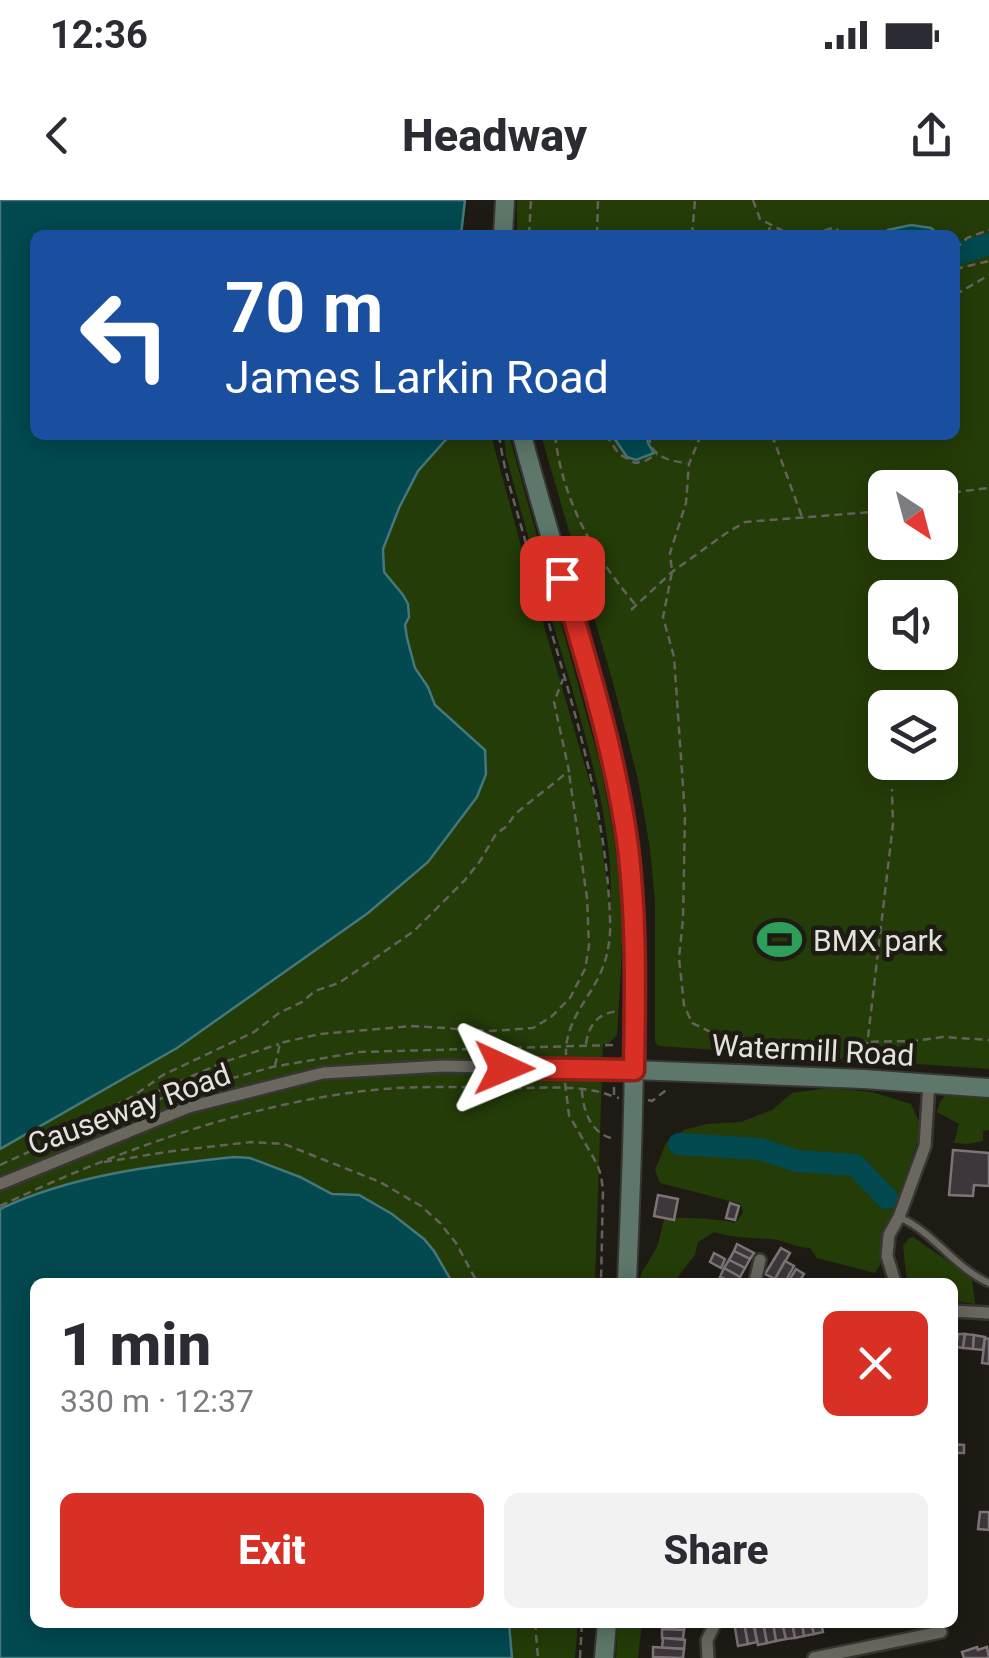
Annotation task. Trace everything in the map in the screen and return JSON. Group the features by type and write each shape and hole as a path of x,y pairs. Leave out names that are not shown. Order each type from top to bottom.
{"main road":[{"path":"504,230 505,200"},
{"path":"523,440 584,654 621,806 633,911 634,1070 628,1278"},
{"name":"Watermill Road","path":"634,1070 989,1088"},
{"path":"604,1658 606,1628"}],"street":[{"name":"Causeway Road","path":"0,1184 189,1107 323,1073 443,1066 634,1070"},
{"path":"894,1278 887,1256 889,1235 900,1217 925,1146 929,1083"},
{"path":"756,1278 760,1260"},
{"path":"958,1311 989,1313"},
{"path":"708,1658 707,1640 713,1628"},
{"path":"814,1658 919,1629 941,1632"}],"lane":[{"path":"900,1217 915,1224 976,1277 989,1283"}],"path":[{"path":"529,230 531,200"},
{"path":"598,200 598,230"},
{"path":"692,230 695,200"},
{"path":"752,200 760,219 781,230"},
{"path":"769,230 770,224"},
{"path":"960,244 989,230"},
{"path":"960,268 989,262"},
{"path":"960,292 989,275"},
{"path":"500,440 589,764 606,866 611,924 608,951 570,1025 566,1048 614,1045 614,1049"},
{"path":"556,440 558,464 573,510 636,605"},
{"path":"609,440 619,454 634,464 658,454"},
{"path":"649,440 658,454 689,464"},
{"path":"699,440 689,464 686,503 670,553 672,572 663,617 674,657 684,815 684,920 679,958 684,1005 692,1023 712,1034 780,1044 914,1042 943,1036 989,1040"},
{"path":"774,440 803,518"},
{"path":"958,492 989,488"},
{"path":"631,610 672,572 745,522 868,512"},
{"path":"149,1104 152,1094 224,1062 280,1043 320,1034 413,1026 491,1031 534,1028 570,998 585,969 589,946 587,898 554,702 564,678"},
{"path":"99,1122 105,1109 132,1097 163,1075 254,1032 315,991 339,984 414,931 480,862 496,834 514,814 568,771"},
{"path":"864,1079 893,824 892,789"},
{"path":"586,1046 591,1026 598,1018 613,1012 634,1011"},
{"path":"275,1066 280,1043"},
{"path":"566,1081 568,1115 597,1164 603,1190 601,1278"},
{"path":"614,1086 614,1098"},
{"path":"648,1100 652,1101 669,1086"},
{"path":"0,1206 97,1163 189,1131 330,1096 396,1088 566,1089 621,1098"},
{"path":"582,1090 584,1109 594,1128 606,1137 633,1140"},
{"path":"97,1163 251,1142 284,1144 380,1182 421,1206 456,1243 475,1278"},
{"path":"536,1628 538,1658"},
{"path":"580,1658 582,1628"}],"green space":[{"path":"0,200 465,200 462,230 30,230 30,440 492,440 596,804 610,903 608,848 598,790 506,456 504,440 510,440 599,760 622,911 617,1035 603,1044 595,1278 30,1278 30,1628 578,1628 575,1658 0,1658"},
{"path":"517,200 989,200 989,1069 659,1046 655,1042 655,901 638,779 542,440 960,440 960,230 517,230"},
{"path":"828,1088 872,1092 911,1104 922,1128 875,1273 817,1258 810,1248 714,1232 698,1242 695,1255 677,1278 640,1278 657,1247 664,1220 699,1218 735,1223 743,1213 741,1204 660,1183 655,1170 666,1143 684,1130 741,1122 772,1110 792,1093"},
{"path":"948,1092 989,1099 989,1130 983,1131 983,1141 954,1143 959,1124 937,1112"},
{"path":"909,1238 972,1278 975,1304 958,1302 958,1278 907,1278 903,1246"},
{"path":"618,1628 641,1628 638,1658 616,1658"}],"water":[{"path":"0,200 465,200 462,230 30,230 30,440 446,440 418,471 399,508 383,549 384,572 408,604 405,625 415,668 435,705 485,750 486,774 477,797 428,862 368,913 177,1048 0,1149"},
{"path":"911,225 933,230 888,230"},
{"path":"615,440 648,440 654,453 636,460 627,457"},
{"path":"250,1158 332,1194 359,1195 424,1239 450,1278 30,1278 30,1628 509,1628 512,1658 0,1658 0,1209 56,1188 145,1168"}],"building":[{"path":"953,1150 989,1153 989,1186 974,1185 973,1196 949,1195"},
{"path":"658,1195 678,1199 674,1220 654,1216"},
{"path":"730,1203 739,1206 735,1220 726,1218"},
{"path":"737,1244 754,1253 750,1259 734,1251"},
{"path":"781,1248 790,1253 776,1278 765,1274"},
{"path":"734,1251 750,1259 745,1268 729,1260"},
{"path":"714,1253 725,1259 721,1268 710,1262"},
{"path":"729,1260 745,1268 740,1277 724,1268"},
{"path":"785,1261 794,1266 787,1278 776,1278"},
{"path":"724,1268 740,1277 722,1278"},
{"path":"796,1269 804,1274 802,1278 790,1278"},
{"path":"958,1334 965,1334 963,1348 958,1347"},
{"path":"965,1334 974,1335 973,1349 963,1348"},
{"path":"974,1335 985,1337 983,1350 973,1349"},
{"path":"985,1338 989,1339 989,1364 982,1363"},
{"path":"980,1512 989,1512 989,1530 978,1529"},
{"path":"735,1628 745,1628 748,1644 738,1646"},
{"path":"745,1628 754,1628 757,1642 748,1644"},
{"path":"755,1628 764,1628 767,1643 758,1645"},
{"path":"764,1628 774,1628 776,1641 767,1643"},
{"path":"774,1628 783,1628 786,1639 776,1641"},
{"path":"783,1628 793,1628 795,1638 786,1639"},
{"path":"793,1628 803,1628 804,1636 795,1638"},
{"path":"803,1628 812,1628 814,1634 804,1636"},
{"path":"662,1629 684,1630 683,1639 662,1638"},
{"path":"663,1638 685,1640 684,1649 662,1648"},
{"path":"653,1647 684,1649 683,1658 653,1657"},
{"path":"987,1647 989,1658 964,1658 962,1652"}],"waterway":[{"path":"960,253 989,244"},
{"path":"679,1144 760,1149 797,1161 855,1165 887,1198"}],"place":[{"name":"BMX park","path":"780,940"}],"route":[{"path":"504,1068 634,1070 633,911 628,846 614,767 562,578"}]}
